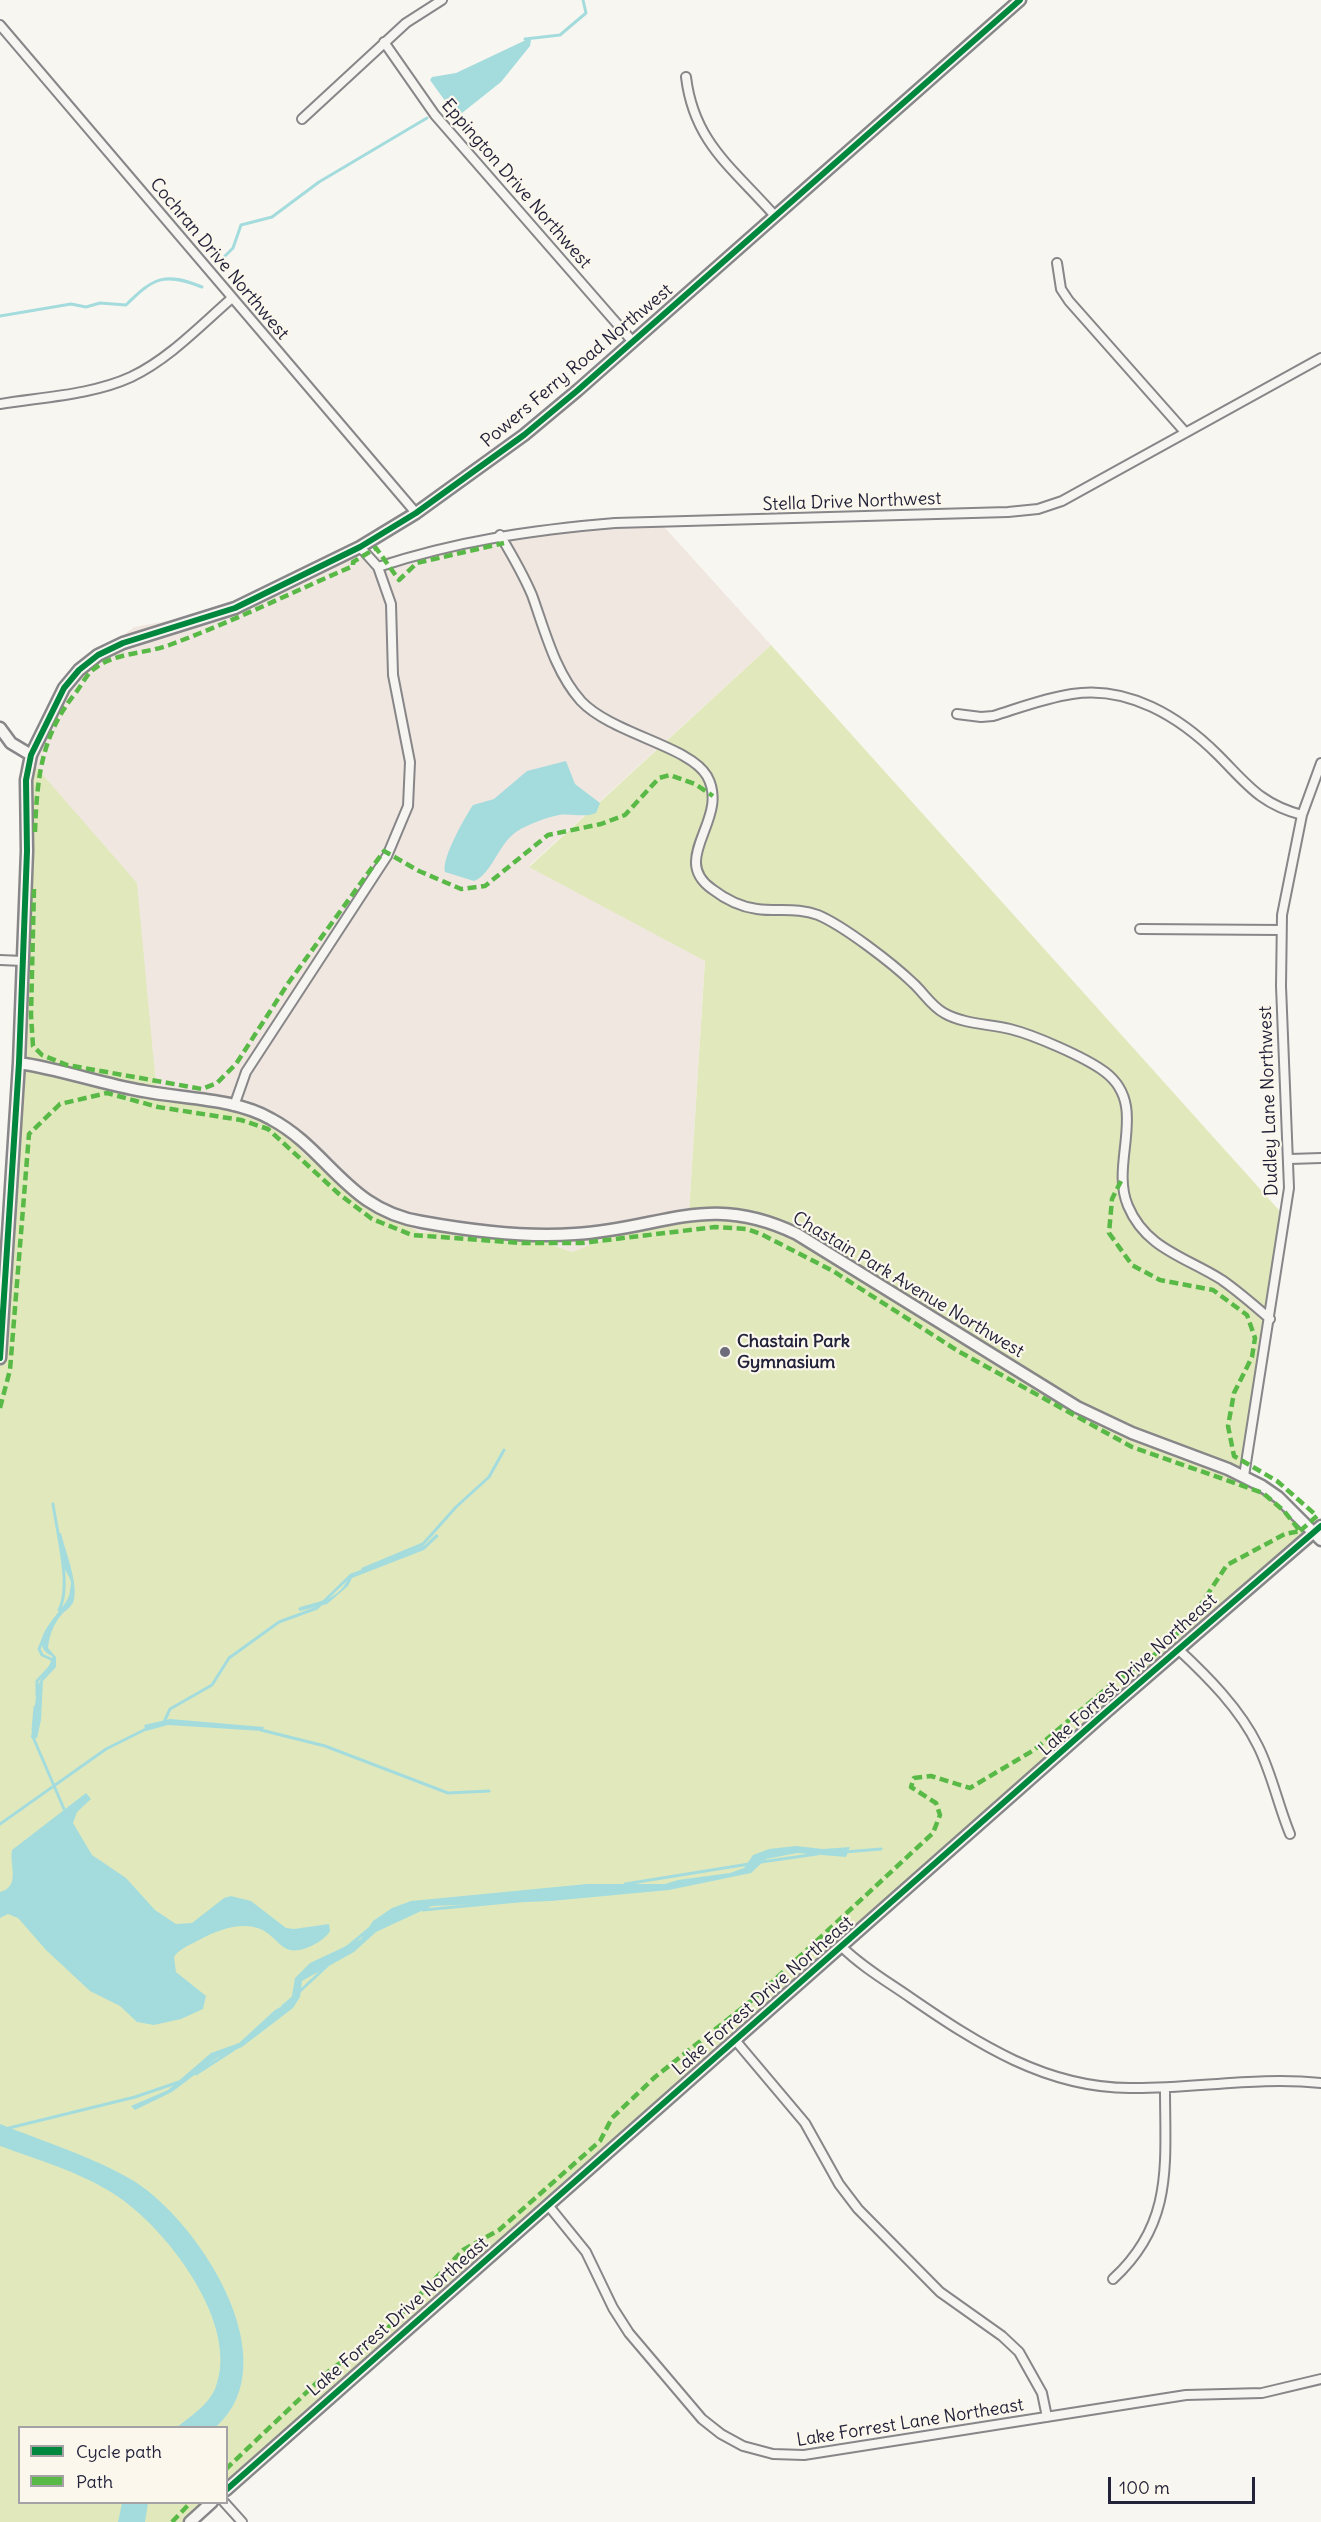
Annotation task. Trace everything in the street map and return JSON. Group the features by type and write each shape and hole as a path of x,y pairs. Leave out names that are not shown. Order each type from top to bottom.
{"street":[{"path":"302,119 406,23 442,0"},
{"name":"Powers Ferry Road Northwest","path":"0,1358 19,1063 26,780 31,755 64,688 79,670 98,655 123,643 235,608 360,547 416,513 524,435 633,342 1020,0"},
{"name":"Cochran Drive Northwest","path":"0,25 416,513"},
{"name":"Eppington Drive Northwest","path":"384,42 435,115 633,342"},
{"path":"686,76 689,103 700,129 720,156 775,216"},
{"path":"1057,263 1062,289 1069,301 1185,432"},
{"path":"0,404 108,385 131,377 167,354 232,298"},
{"name":"Stella Drive Northwest","path":"378,567 440,547 500,536 615,523 1008,512 1038,509 1062,501 1321,358"},
{"path":"500,536 524,578 556,659 580,699 607,722 690,759 707,776 713,791 714,808 695,857 697,871 705,883 745,907 800,910 822,916 907,977 931,1004 944,1013 1028,1034 1106,1073 1120,1088 1127,1107 1122,1180 1126,1204 1136,1223 1159,1247 1222,1281 1270,1319"},
{"path":"234,1106 246,1072 387,856 408,806 410,762 393,675 391,604 378,567 360,547"},
{"path":"957,714 993,716 1075,693 1103,693 1130,698 1155,708 1193,733 1263,800 1282,810 1302,815"},
{"path":"0,728 11,743 31,755"},
{"name":"Dudley Lane Northwest","path":"1244,1476 1286,1218 1290,1159 1281,986 1281,930 1302,815 1321,763"},
{"path":"1140,929 1281,930"},
{"path":"0,960 23,961"},
{"name":"Chastain Park Avenue Northwest","path":"19,1063 141,1091 234,1106 260,1113 283,1126 344,1184 367,1201 393,1214 420,1222 547,1235 604,1231 704,1212 748,1216 774,1223 797,1234 1077,1407 1132,1433 1244,1476 1278,1497 1319,1533"},
{"path":"1290,1159 1321,1158"},
{"name":"Lake Forrest Drive Northeast","path":"228,2488 1178,1649 1319,1533"},
{"path":"1178,1649 1205,1675 1233,1708 1258,1746 1290,1834"},
{"path":"842,1947 968,2037 1016,2063 1050,2075 1088,2084 1127,2088 1321,2083"},
{"path":"735,2040 805,2123 839,2184 858,2210 940,2292 1002,2336 1019,2352 1042,2393 1047,2417"},
{"path":"1113,2279 1141,2248 1160,2208 1165,2178 1165,2088"},
{"name":"Lake Forrest Lane Northeast","path":"548,2205 586,2252 613,2308 629,2333 702,2419 721,2434 743,2446 773,2454 804,2456 1186,2395 1262,2393 1321,2379"},
{"path":"190,2522 210,2504"},
{"path":"226,2504 242,2522"}],"shaded area":[{"path":"658,520 771,645 529,866 705,960 689,1212 572,1252 495,1225 421,1233 359,1199 303,1153 281,1128 235,1110 157,1096 29,759 43,716 76,672 134,627 216,612 333,559 411,555 514,528"}],"green space":[{"path":"771,645 1287,1219 1242,1474 1318,1525 228,2488 228,2426 18,2426 18,2504 210,2504 189,2522 0,2522 0,1349 10,1306 29,759 137,883 157,1096 235,1110 281,1128 303,1153 359,1198 421,1233 495,1225 572,1252 672,1214 689,1212 705,961 529,867"}],"water":[{"path":"528,39 531,40 530,46 501,82 462,113 453,112 430,80 432,77 456,73"},
{"path":"566,761 575,784 600,803 596,813 559,815 521,829 509,838 490,866 474,881 445,872 450,848 473,805 494,799 527,771"},
{"path":"61,1533 75,1587 75,1596 73,1603 60,1617 51,1634 48,1648 56,1657 56,1667 43,1681 41,1720 37,1738 31,1738 37,1688 53,1664 52,1656 44,1650 43,1636 70,1593 71,1584 64,1567 58,1534"},
{"path":"436,1534 439,1536 424,1550 352,1578 348,1586 327,1604 300,1611 298,1608 335,1595 346,1583 350,1574 425,1545"},
{"path":"170,1719 264,1727 262,1731 168,1725 146,1731 144,1725"},
{"path":"86,1793 91,1799 77,1812 73,1823 92,1855 126,1878 155,1910 176,1924 192,1923 224,1898 231,1896 251,1901 286,1928 329,1924 330,1931 323,1939 301,1950 284,1948 271,1936 255,1927 227,1928 209,1935 183,1949 174,1957 176,1972 206,1996 203,2009 181,2019 154,2025 137,2022 120,2006 90,1991 46,1950 18,1918 8,1914 0,1918 0,1892 10,1885 13,1875 12,1850"},
{"path":"796,1846 823,1849 850,1847 846,1857 797,1853 766,1859 751,1873 669,1890 551,1901 432,1906 376,1932 354,1952 302,1981 300,1997 293,2008 242,2047 217,2058 172,2092 135,2110 131,2106 168,2090 211,2053 239,2043 275,2010 291,2001 295,1978 310,1963 361,1939 373,1921 392,1908 411,1901 587,1884 665,1884 730,1873 744,1868 753,1855 769,1849"},
{"path":"0,2124 86,2158 134,2181 159,2201 185,2227 208,2259 227,2295 240,2331 244,2366 236,2399 217,2426 178,2426 212,2395 221,2364 218,2336 208,2308 194,2280 175,2253 134,2209 101,2186 0,2146"},
{"path":"122,2504 148,2504 145,2522 118,2522"}],"waterway":[{"path":"525,39 560,35 586,13 583,0"},
{"path":"225,256 233,248 241,225 272,217 319,182 427,118"},
{"path":"0,316 71,304 86,307 100,303 126,305 144,288 161,280 178,280 202,287"},
{"path":"363,1569 423,1544 456,1507 489,1477 504,1450"},
{"path":"53,1504 64,1574 63,1600 59,1610"},
{"path":"164,1722 170,1709 212,1685 229,1658 279,1622 317,1608 351,1575"},
{"path":"37,1695 37,1681 50,1667 53,1660 42,1655 39,1649 44,1637"},
{"path":"33,1730 35,1707"},
{"path":"0,1824 106,1749 148,1728"},
{"path":"261,1730 325,1746 448,1793 489,1791"},
{"path":"33,1737 64,1809"},
{"path":"844,1852 881,1849"},
{"path":"761,1862 817,1854"},
{"path":"625,1884 749,1864"},
{"path":"423,1910 518,1901"},
{"path":"345,1949 369,1929"},
{"path":"299,1992 327,1966"},
{"path":"283,2006 294,1997"},
{"path":"196,2074 233,2050"},
{"path":"9,2128 135,2097 179,2082"}],"marked path":[{"path":"35,832 37,793 48,741 65,707 89,674 102,663 121,656 163,647 218,626 353,566 353,562 376,548 399,580 417,563 504,543"},
{"path":"34,889 31,1015 33,1046 42,1055 67,1065 202,1089 217,1083 236,1064 289,982 384,851 419,871 461,889 485,886 548,835 601,824 625,815 659,778 670,775 695,784 713,796"},
{"path":"0,1408 10,1370 29,1134 60,1104 107,1093 158,1107 241,1120 268,1129 339,1194 372,1219 412,1235 522,1243 582,1243 715,1227 747,1229 761,1234 833,1271 958,1351 1132,1447 1263,1493 1284,1511 1300,1531 1285,1534 1227,1565 1190,1621 1158,1652 1107,1688 1034,1750 970,1788 931,1776 914,1778 911,1787 936,1803 940,1815 933,1833 756,1997 655,2077 612,2118 600,2141 499,2230 463,2250 384,2332 329,2371 228,2467"},
{"path":"1121,1181 1112,1199 1109,1233 1132,1265 1160,1280 1213,1290 1247,1315 1255,1338 1252,1357 1234,1393 1228,1426 1234,1456 1277,1481 1317,1516 1300,1531"},
{"path":"172,2522 189,2504"}],"cycle path":[{"path":"0,1358 19,1063 27,851 26,780 31,755 64,688 79,670 98,655 123,643 235,608 360,547 416,513 524,435 578,390 1020,0"},
{"path":"228,2488 1105,1713 1321,1526"}],"place":[{"name":"Chastain Park Gymnasium","path":"725,1352"}]}
